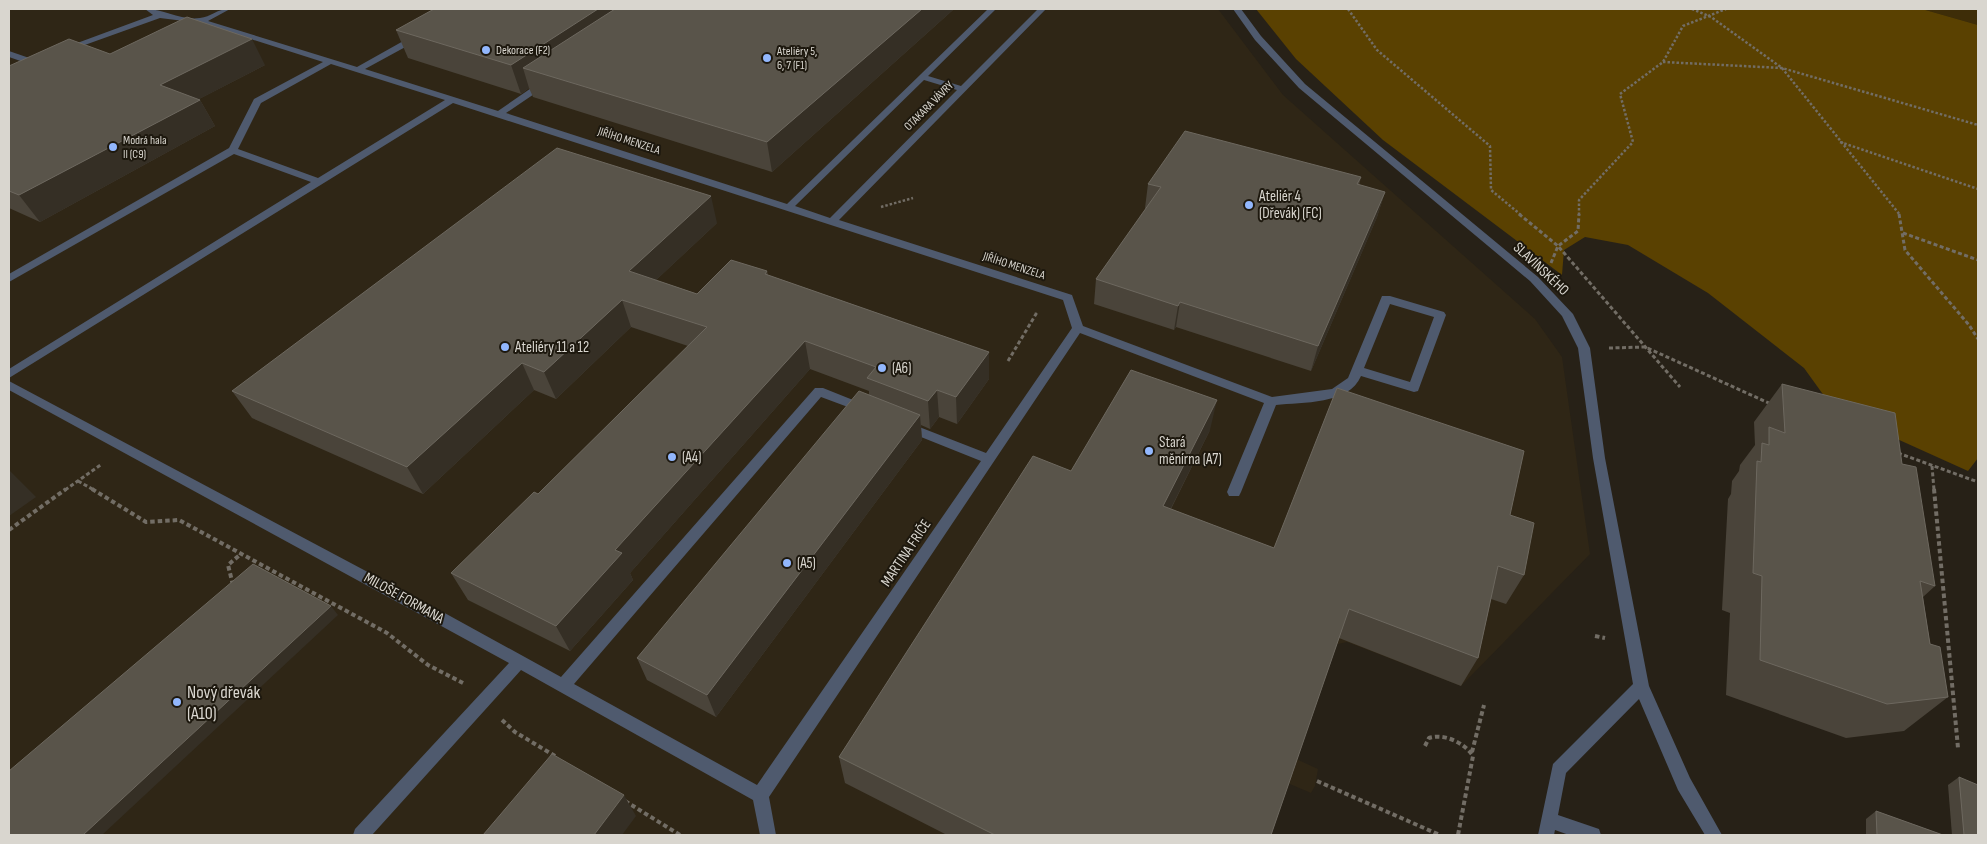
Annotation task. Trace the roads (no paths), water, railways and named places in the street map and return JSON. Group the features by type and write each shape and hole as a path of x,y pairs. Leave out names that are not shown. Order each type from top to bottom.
{"street":[{"name":"JIŘÍHO MENZELA","path":"149,9 159,15 201,21 453,99 833,220 1068,298 1078,328"},
{"path":"201,21 226,9"},
{"path":"790,207 992,9"},
{"name":"OTAKARA VÁVRY","path":"833,220 1042,9"},
{"name":"SLAVÍNSKÉHO","path":"1237,9 1258,38 1302,86 1534,279 1567,314 1584,348 1599,458 1641,686 1684,784 1714,835"},
{"path":"57,52 159,15"},
{"path":"358,70 425,32"},
{"path":"9,54 36,60 17,69"},
{"path":"9,279 233,150 257,101 329,62"},
{"path":"922,77 963,89"},
{"path":"499,114 548,80"},
{"path":"9,374 453,99"},
{"path":"233,150 319,182"},
{"path":"1078,328 1271,401 1334,393 1353,380 1357,370 1386,299 1440,315 1414,388 1357,370"},
{"name":"MARTINA FRIČE","path":"760,795 1078,328"},
{"name":"MILOŠE FORMANA","path":"9,385 760,795"},
{"path":"562,686 819,391 872,412"},
{"path":"1234,492 1271,401"},
{"path":"890,420 989,459"},
{"path":"362,835 519,662"},
{"path":"1593,835 1547,828 1559,769 1641,686"},
{"path":"760,795 768,835"}],"place":[{"name":"Dekorace (F2)","path":"486,50"},
{"name":"Ateliéry 5, 6, 7 (F1)","path":"767,58"},
{"name":"Modrá hala II (C9)","path":"113,147"},
{"name":"Ateliér 4 (Dřevák) (FC)","path":"1249,205"},
{"name":"Ateliéry 11 a 12","path":"505,347"},
{"name":"(A6)","path":"882,368"},
{"name":"Stará měnírna (A7)","path":"1149,451"},
{"name":"(A4)","path":"672,457"},
{"name":"(A5)","path":"787,563"},
{"name":"Nový dřevák (A10)","path":"177,702"}]}
